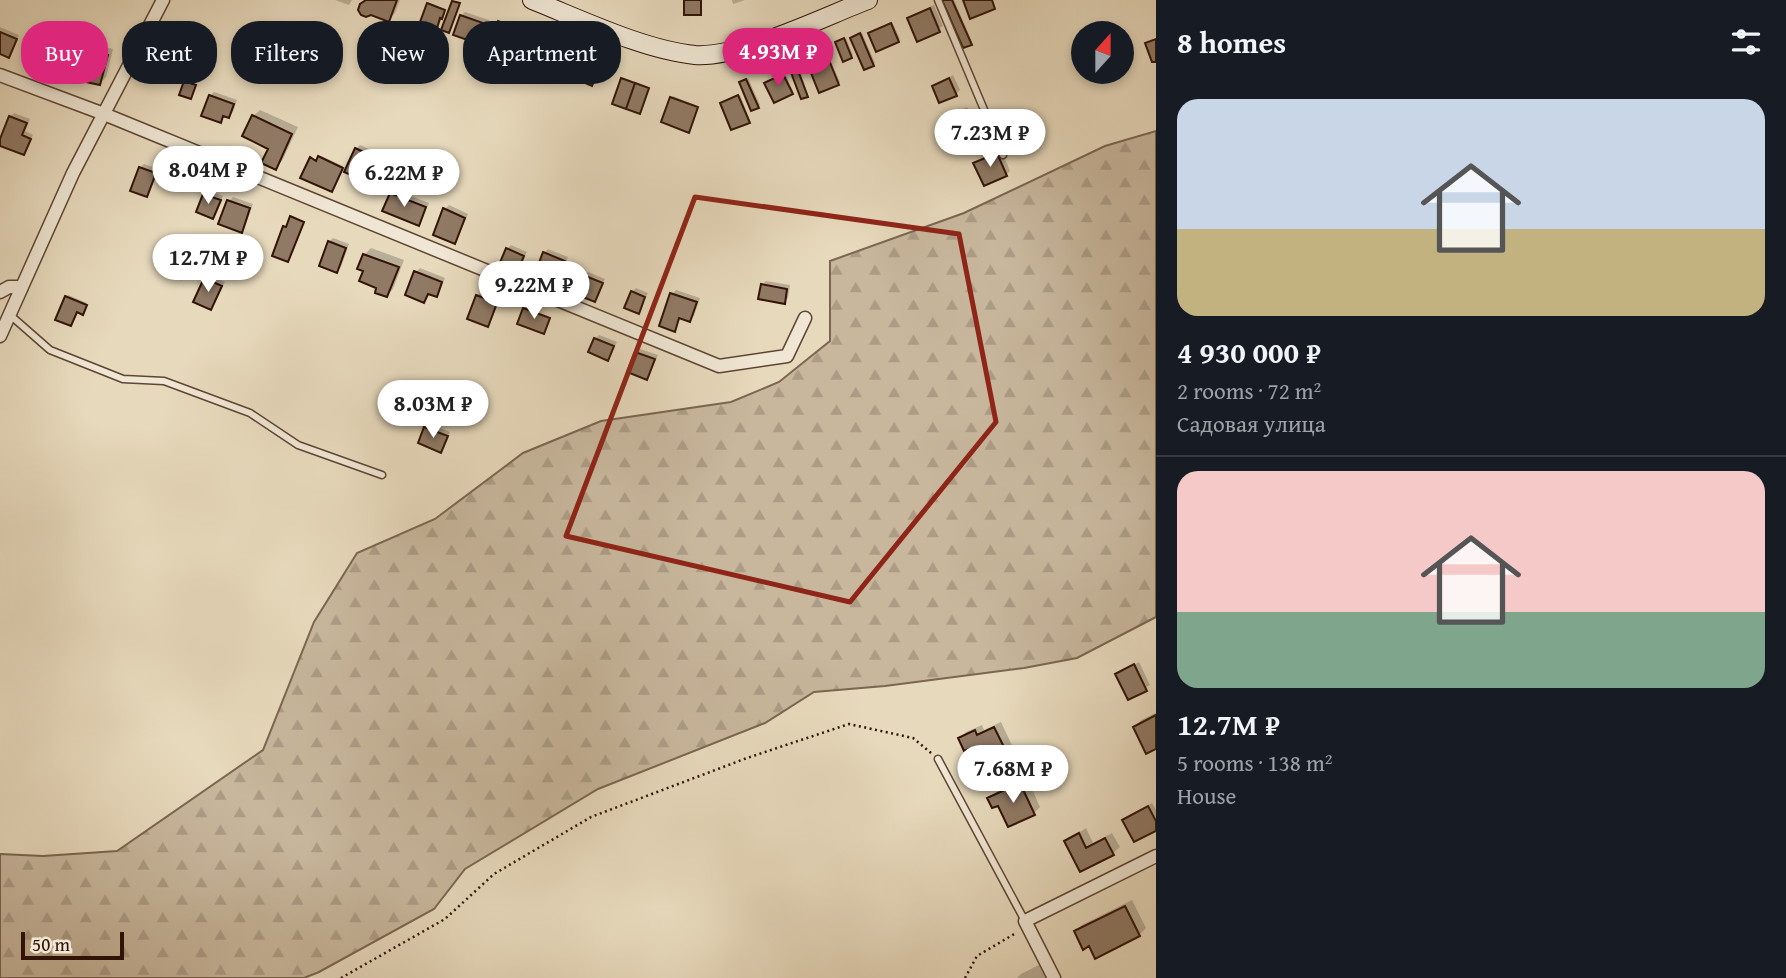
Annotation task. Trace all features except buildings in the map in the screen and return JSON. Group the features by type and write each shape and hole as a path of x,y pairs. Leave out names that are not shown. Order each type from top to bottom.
{"street":[{"path":"0,336 73,173 163,0"},
{"path":"532,0 639,40 696,55 724,53 751,46 868,0"},
{"path":"0,75 104,114 719,366 787,356 806,318"},
{"path":"0,292 9,287 22,287"},
{"path":"1054,978 1027,924 1156,856"}],"lane":[{"path":"938,0 1003,155"},
{"path":"9,315 50,350 123,379 164,381 250,413 298,445 382,475"},
{"path":"939,759 1027,924"}],"path":[{"path":"341,978 445,919 494,874 591,817 747,758 849,724 913,738 939,759"},
{"path":"965,978 977,956 1027,924"}],"highlighted area":[{"path":"695,197 959,234 996,422 850,602 566,536"}],"green space":[{"path":"1156,131 1156,617 1077,658 1024,668 885,686 814,692 765,723 598,789 465,869 434,909 304,978 0,978 0,854 43,856 117,851 263,750 314,622 357,553 435,519 523,453 601,421 731,402 779,382 830,341 830,261 964,213 1105,146"}]}
